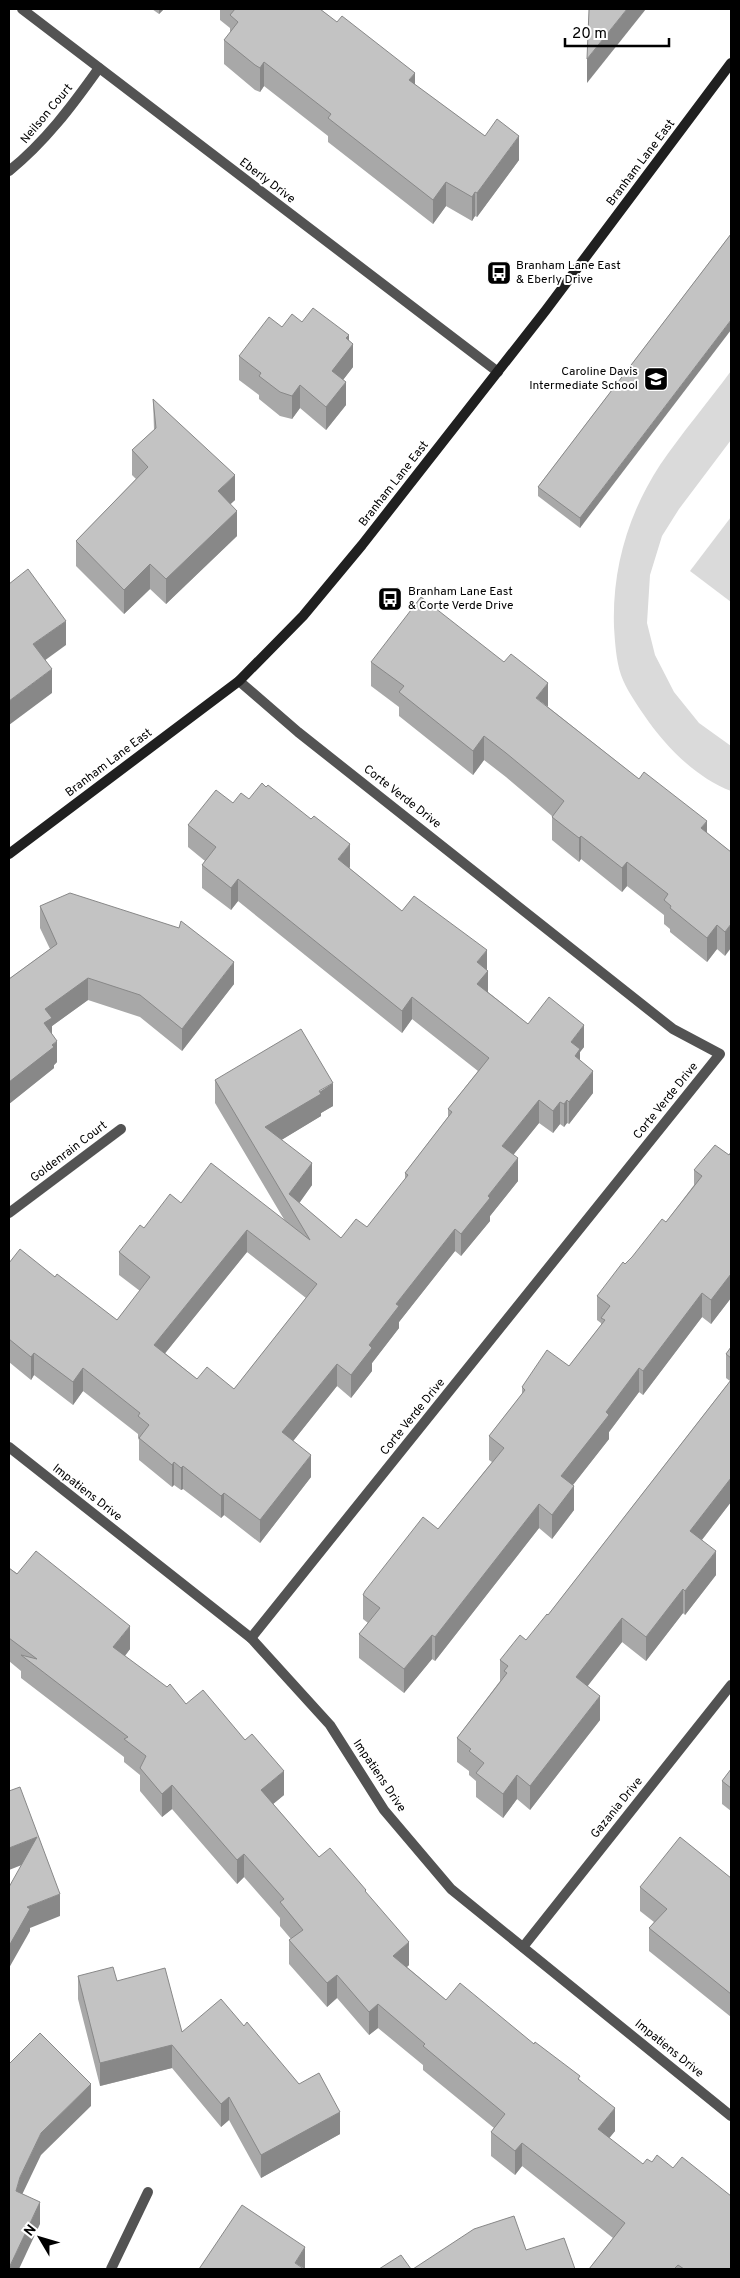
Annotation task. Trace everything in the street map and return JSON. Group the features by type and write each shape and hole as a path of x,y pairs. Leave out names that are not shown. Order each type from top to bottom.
{"street":[{"name":"Eberly Drive","path":"22,9 498,372"},
{"name":"Branham Lane East","path":"9,854 239,681 303,616 546,310 731,63"},
{"name":"Neilson Court","path":"9,171 30,154 64,116 99,68"},
{"name":"Corte Verde Drive","path":"239,681 298,732 673,1028 720,1054 251,1638"},
{"name":"Goldenrain Court","path":"9,1213 121,1129"},
{"name":"Impatiens Drive","path":"9,1447 251,1638 330,1726 384,1810 451,1889 731,2116"},
{"name":"Gazania Drive","path":"523,1947 731,1685"},
{"path":"111,2269 148,2192"}],"shaded area":[{"path":"731,371 731,440 679,509 662,536 650,575 647,623 655,655 674,692 699,723 731,746 731,791 705,778 671,749 652,727 628,691 621,675 617,657 614,605 619,563 631,522 639,503 660,465"},
{"path":"731,517 731,602 690,571"}],"building":[{"path":"235,9 320,9 337,22 342,16 415,73 409,80 485,136 497,119 519,136 477,193 475,192 472,197 446,182 433,200 328,118 331,114 264,62 260,68 224,40 238,22 230,15"},
{"path":"627,9 587,59 589,10"},
{"path":"731,234 731,320 580,518 538,487"},
{"path":"313,308 349,335 346,338 353,344 332,371 346,382 326,407 300,385 292,396 280,392 259,376 261,373 239,356 269,317 282,327 292,314 302,322"},
{"path":"153,399 235,475 218,491 237,511 166,579 150,564 124,590 76,541 148,467 132,450 156,428"},
{"path":"28,569 66,621 33,644 52,669 9,701 9,584"},
{"path":"421,597 504,662 511,654 548,683 536,698 639,779 644,772 707,821 701,828 731,852 731,924 725,932 717,925 707,938 670,908 671,906 664,900 668,894 627,862 622,868 581,836 579,838 552,817 564,801 506,753 484,736 473,751 399,692 404,686 371,662"},
{"path":"262,783 266,787 268,785 311,819 314,816 350,844 338,859 402,911 414,896 487,950 477,962 488,971 477,984 528,1024 549,997 584,1025 571,1042 580,1049 575,1056 593,1071 569,1102 567,1100 564,1104 560,1102 553,1111 539,1100 502,1146 518,1158 488,1196 490,1198 461,1234 455,1229 396,1304 399,1306 369,1345 372,1348 351,1375 337,1364 282,1432 311,1455 260,1520 224,1493 221,1496 183,1466 181,1468 174,1462 172,1465 139,1438 149,1425 138,1416 140,1413 83,1368 73,1382 34,1353 31,1357 9,1339 9,1263 20,1249 55,1277 57,1274 117,1320 150,1277 119,1252 140,1225 144,1228 170,1194 181,1203 211,1163 310,1240 215,1080 301,1029 333,1083 319,1091 321,1094 265,1127 312,1163 289,1194 341,1238 356,1219 367,1227 408,1175 405,1173 452,1112 448,1109 489,1058 412,997 402,1011 238,879 231,888 202,865 216,847 188,825 216,790 233,803 241,793 249,799","holes":["247,1230 317,1284 234,1389 207,1367 197,1379 154,1345"]},
{"path":"70,893 179,928 181,921 234,962 182,1029 140,995 88,978 45,1009 52,1018 44,1023 57,1041 52,1045 54,1047 9,1082 9,979 57,944 40,906"},
{"path":"715,1145 729,1155 731,1152 731,1274 711,1300 702,1293 643,1371 639,1368 606,1412 609,1415 561,1476 574,1486 552,1515 539,1504 435,1637 432,1635 404,1669 359,1634 380,1608 363,1595 365,1591 423,1517 438,1529 504,1448 489,1436 525,1390 522,1387 547,1350 569,1366 605,1320 601,1318 610,1306 597,1296 623,1262 625,1264 632,1257 662,1219 666,1222 702,1176 694,1170"},
{"path":"731,1347 731,1358 726,1354"},
{"path":"731,1380 731,1478 690,1531 716,1551 685,1591 683,1589 646,1637 622,1618 576,1677 600,1696 530,1786 517,1775 503,1794 476,1773 484,1763 457,1738 507,1673 504,1671 508,1666 500,1660 520,1635 526,1640 548,1615"},
{"path":"36,1551 130,1626 113,1647 167,1687 170,1684 186,1704 203,1690 245,1740 252,1734 284,1771 261,1790 319,1857 330,1848 409,1942 393,1956 446,2000 460,1983 534,2044 535,2042 580,2076 578,2079 615,2108 598,2129 643,2164 647,2159 652,2162 657,2155 673,2168 682,2157 731,2196 731,2269 684,2269 678,2265 674,2269 589,2269 625,2223 522,2143 515,2151 491,2132 505,2114 423,2046 425,2044 378,2004 369,2012 337,1975 327,1983 289,1940 303,1930 280,1902 284,1899 244,1854 237,1860 172,1785 162,1794 140,1768 146,1756 124,1739 128,1737 21,1655 37,1659 9,1638 9,1568 17,1574"},
{"path":"731,1769 731,1788 722,1781"},
{"path":"20,1787 60,1894 27,1907 30,1909 9,1946 9,1887 37,1837 9,1848 9,1791"},
{"path":"680,1837 731,1878 731,1994 649,1928 667,1909 640,1887"},
{"path":"113,1967 117,1981 165,1968 182,2032 221,1999 244,2026 247,2022 299,2084 319,2073 340,2112 261,2155 229,2097 221,2104 172,2045 100,2063 78,1976"},
{"path":"40,2033 91,2084 41,2133 20,2177 16,2191 40,2202 9,2268 9,2064"},
{"path":"242,2205 305,2247 295,2263 304,2269 199,2269"},
{"path":"514,2216 526,2250 564,2238 575,2269 413,2269 474,2229"},
{"path":"401,2255 411,2269 379,2269"}],"place":[{"name":"Branham Lane East & Eberly Drive","path":"499,273"},
{"name":"Caroline Davis Intermediate School","path":"656,379"},
{"name":"Branham Lane East & Corte Verde Drive","path":"390,599"}]}
